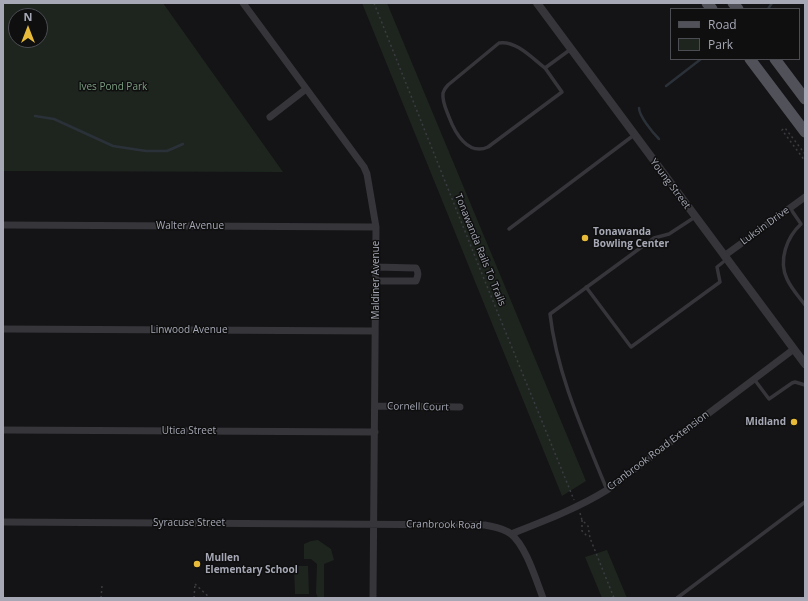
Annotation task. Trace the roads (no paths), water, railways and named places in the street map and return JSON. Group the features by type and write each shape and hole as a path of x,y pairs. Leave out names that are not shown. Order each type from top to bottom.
{"main road":[{"path":"751,60 805,132"},
{"path":"776,60 805,99"}],"street":[{"name":"Maldiner Avenue","path":"243,3 364,167 367,174 376,227 374,598"},
{"name":"Young Street","path":"536,3 805,363"},
{"path":"270,117 306,89"},
{"name":"Luksin Drive","path":"726,258 805,197"},
{"name":"Walter Avenue","path":"3,225 376,227"},
{"path":"375,267 410,267 416,268 418,272 416,281 375,281"},
{"name":"Linwood Avenue","path":"3,329 375,331"},
{"name":"Cranbrook Road Extension","path":"511,534 588,502 607,490 794,349"},
{"name":"Cornell Court","path":"375,406 460,407"},
{"name":"Utica Street","path":"3,430 375,432"},
{"name":"Syracuse Street","path":"3,522 374,524"},
{"name":"Cranbrook Road","path":"374,524 485,525 496,527 511,534"},
{"path":"511,534 522,548 543,598"}],"lane":[{"path":"504,42 513,45 545,68 562,92 488,148 481,150 466,145 454,130 443,103 443,91 448,85 500,43 504,42"},
{"path":"545,68 571,49"},
{"path":"509,229 634,135"},
{"path":"790,208 801,224 794,231 787,246 784,270 787,279 805,305"},
{"path":"607,490 566,384 556,353 550,314 654,238 669,234 695,217"},
{"path":"586,287 631,347 720,282 717,267 726,258"},
{"path":"754,379 769,399 792,383 795,382 805,385"},
{"path":"677,598 805,502"}],"waterway":[{"path":"769,8 772,3"},
{"path":"666,86 700,60"},
{"path":"639,108 644,120 659,139"},
{"path":"35,116 54,119 113,146 146,151 167,151 183,144"}],"place":[{"name":"Tonawanda Bowling Center","path":"585,238"},
{"name":"Midland","path":"794,422"},
{"name":"Mullen Elementary School","path":"197,564"}],"park label":[{"name":"Ives Pond Park","path":"113,87"}]}
